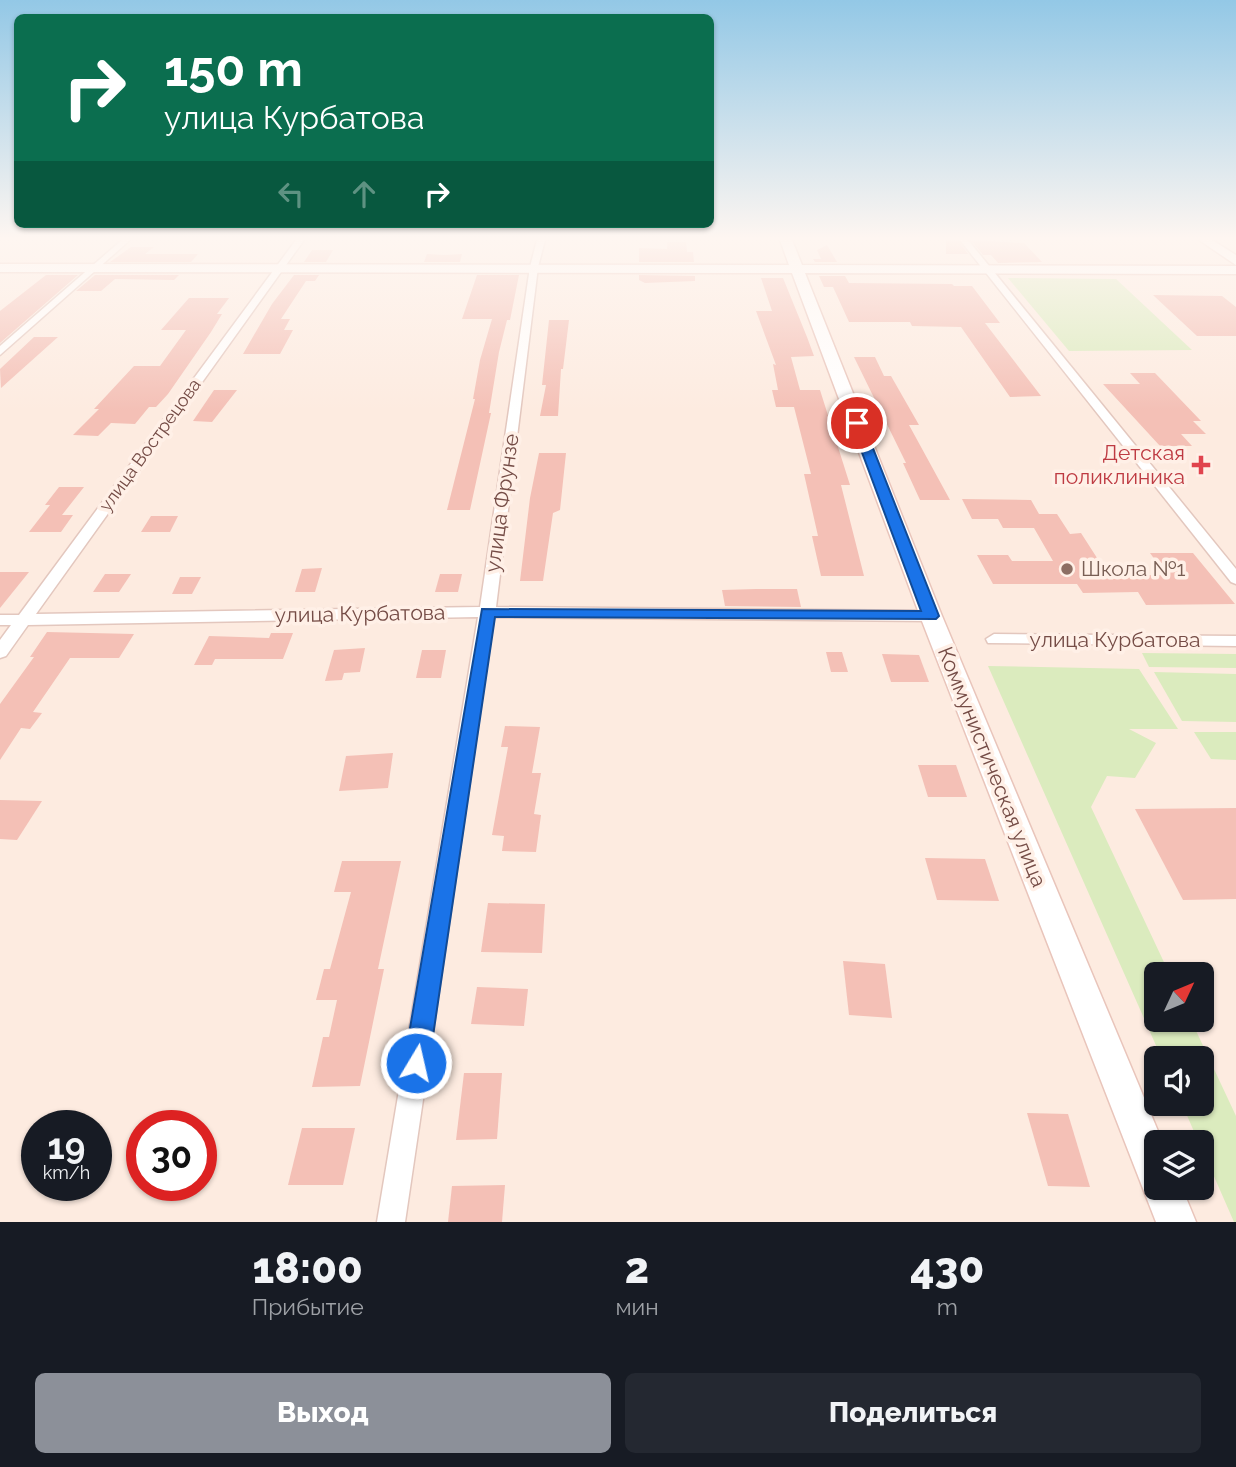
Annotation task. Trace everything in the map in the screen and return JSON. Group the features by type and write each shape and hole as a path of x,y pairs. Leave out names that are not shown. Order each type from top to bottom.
{"street":[{"path":"0,352 60,297"},
{"name":"улица Вострецова","path":"0,652 257,297"},
{"name":"улица Фрунзе","path":"391,1222 487,612 530,297"},
{"name":"Коммунистическая улица","path":"807,297 931,616 1144,1143"},
{"path":"1012,297 1236,579"},
{"name":"улица Курбатова","path":"0,620 487,612 931,616"},
{"name":"улица Курбатова","path":"994,639 1236,640"},
{"path":"1167,1200 1176,1222"}],"green space":[{"path":"1024,297 1135,297 1192,350 1069,351"},
{"path":"1142,653 1236,654 1236,668 1149,667"},
{"path":"988,666 1139,669 1178,729 1129,729 1156,743 1135,778 1107,776 1091,807 1164,962 1144,962 1144,1018"},
{"path":"1154,672 1236,674 1236,722 1182,721"},
{"path":"1194,732 1236,732 1236,760 1211,759"},
{"path":"1150,1032 1197,1032 1203,1046 1156,1046"},
{"path":"1214,1069 1236,1116 1236,1222 1214,1176 1214,1130 1193,1130 1187,1116 1214,1116"}],"building":[{"path":"18,297 53,297 0,343 0,311"},
{"path":"277,297 295,297 281,319 290,319 284,330 293,330 280,354 243,354"},
{"path":"469,297 515,297 499,352 491,413 470,510 447,510 475,399 480,360 492,319 462,319"},
{"path":"767,297 791,297 814,356 791,357 800,390 820,390 850,485 841,485 864,576 821,576 812,536 818,536 804,474 811,474 794,407 776,407 772,390 778,390 773,364 776,365 756,311 772,311"},
{"path":"838,297 980,297 1000,323 985,323 1041,396 1010,397 961,327 912,326 910,322 849,322"},
{"path":"1155,297 1223,297 1236,307 1236,336 1197,336"},
{"path":"189,298 229,298 217,314 222,314 211,332 168,394 156,407 149,407 135,424 111,423 98,436 73,435 99,409 94,409 134,366 160,366 186,330 161,330"},
{"path":"549,320 569,320 561,369 558,416 540,416 546,385 542,385"},
{"path":"34,337 58,337 1,388 0,369"},
{"path":"854,357 875,357 884,376 891,376 919,425 909,425 950,500 920,500 903,463 906,463"},
{"path":"1130,373 1155,373 1201,421 1193,421 1206,434 1181,434 1192,446 1160,446 1103,384 1140,384"},
{"path":"214,390 237,390 212,422 193,421"},
{"path":"539,453 566,453 560,510 553,513 543,581 520,581 530,498"},
{"path":"59,487 84,487 62,515 73,515 61,532 29,532 50,505 45,505"},
{"path":"962,499 1031,500 1039,514 1057,514 1070,534 1081,533 1108,575 1166,575 1150,553 1193,553 1235,604 1146,605 1138,592 1083,593 1077,584 993,584 977,555 1008,555 1012,561 1053,561 1034,528 1003,528 998,519 972,519"},
{"path":"151,516 178,516 170,532 141,532"},
{"path":"322,568 315,592 295,592 302,569"},
{"path":"0,572 29,572 0,608"},
{"path":"105,574 131,574 119,592 93,592"},
{"path":"440,574 462,574 458,592 435,592"},
{"path":"180,577 201,577 192,594 172,594"},
{"path":"797,589 801,607 725,606 722,590"},
{"path":"47,632 134,634 119,658 70,658 33,712 42,713 30,729 21,728 0,760 0,704 34,657 30,657"},
{"path":"271,633 293,633 283,659 215,659 212,665 194,665 209,636 269,638"},
{"path":"365,648 360,672 344,673 342,680 325,681 334,650"},
{"path":"422,650 446,650 441,678 416,678"},
{"path":"826,652 842,652 848,672 831,672"},
{"path":"882,654 919,655 929,682 891,682"},
{"path":"505,726 540,727 532,773 541,773 534,814 541,815 536,852 502,851 504,836 492,835 508,747 501,747"},
{"path":"393,753 388,788 339,791 346,756"},
{"path":"918,765 956,765 967,797 928,797"},
{"path":"0,800 42,801 17,840 0,839"},
{"path":"1236,808 1236,899 1183,900 1135,809"},
{"path":"925,858 985,859 999,901 937,900"},
{"path":"342,861 401,861 378,969 384,969 360,1086 312,1087 323,1037 329,1037 337,1000 316,1000 324,969 330,969 351,892 334,892"},
{"path":"488,903 545,904 542,953 481,952"},
{"path":"843,961 885,964 892,1018 849,1015"},
{"path":"477,987 528,989 524,1026 471,1024"},
{"path":"464,1073 502,1073 497,1139 456,1140"},
{"path":"1027,1113 1068,1114 1090,1187 1048,1186"},
{"path":"302,1128 355,1128 343,1185 288,1185"},
{"path":"505,1185 502,1222 448,1222 452,1186"}],"place":[{"name":"Детская поликлиника","path":"1201,465"},
{"name":"Школа №1","path":"1067,569"}],"route":[{"path":"416,1063 487,612 931,616 857,423"}]}
